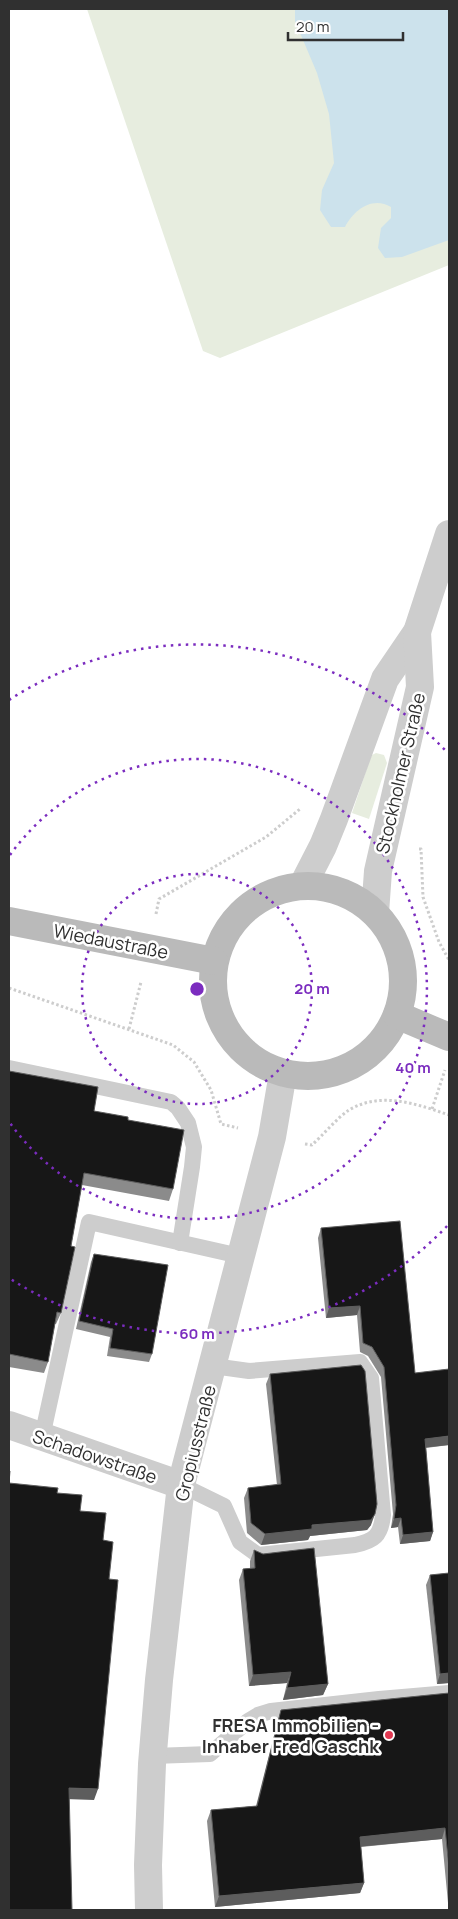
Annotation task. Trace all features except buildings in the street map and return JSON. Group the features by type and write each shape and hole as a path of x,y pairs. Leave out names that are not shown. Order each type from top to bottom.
{"main road":[{"path":"302,885 334,889 356,899 376,914 389,931 398,951 403,972 402,994 397,1015 383,1039 363,1058 338,1071 310,1076 283,1073 256,1061 234,1042 219,1018 212,990 214,961 225,932 246,908 272,892 302,885"},
{"name":"Wiedaustraße","path":"9,922 214,961"},
{"path":"397,1015 449,1037"}],"street":[{"name":"Stockholmer Straße","path":"302,885 323,846 334,819 385,679 418,632 449,534"},
{"name":"Stockholmer Straße","path":"376,914 378,871 420,687 418,632"},
{"name":"Gropiusstraße","path":"149,1910 148,1864 153,1756 159,1680 181,1485 272,1137 283,1073"},
{"name":"Schadowstraße","path":"9,1426 181,1485"}],"lane":[{"path":"9,1068 171,1102 178,1108 188,1123 194,1147 180,1243"},
{"path":"42,1437 89,1222 240,1256"},
{"path":"181,1485 224,1506 240,1542 258,1555 369,1542 377,1536 382,1528 383,1516 371,1378 360,1362 249,1371 213,1366"},
{"path":"153,1756 210,1754 248,1721 258,1715 271,1712 449,1693"}],"path":[{"path":"9,988 173,1045 194,1062 211,1090 221,1124 312,1145 348,1111 374,1100 398,1100 449,1115"},
{"path":"432,1110 446,1065"}],"shaded area":[{"path":"87,9 449,9 449,265 220,358 203,351"},
{"path":"376,753 384,755 387,763 369,819 352,813 369,762 372,755"}],"water":[{"path":"295,9 449,9 449,240 402,257 385,258 378,248 381,228 391,218 391,207 377,203 364,206 358,210 345,227 331,227 320,210 322,190 334,163 329,114 317,73 295,21"}],"place":[{"name":"FRESA Immobilien - Inhaber Fred Gaschk","path":"389,1735"}]}
